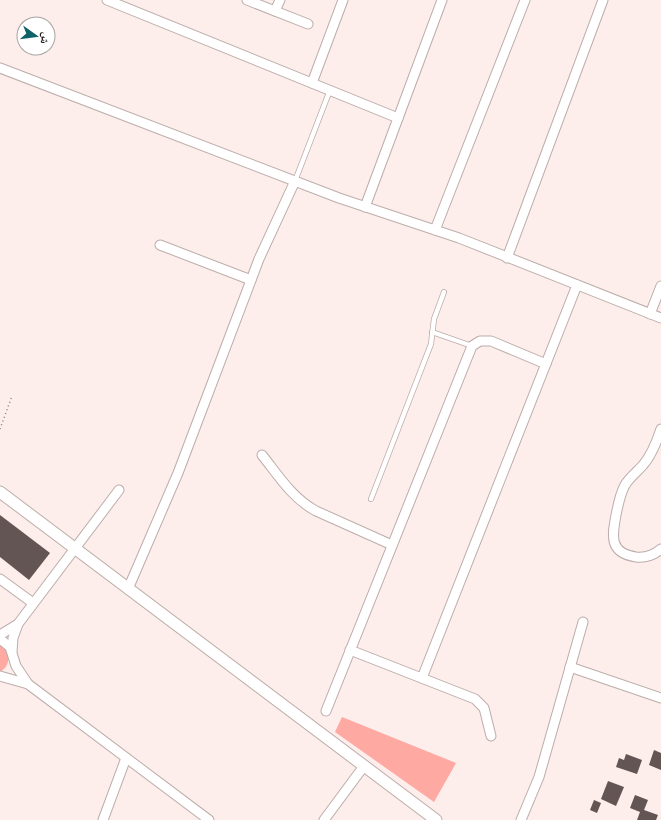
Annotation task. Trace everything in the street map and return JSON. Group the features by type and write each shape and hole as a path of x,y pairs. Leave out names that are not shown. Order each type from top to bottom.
{"street":[{"path":"107,0 398,118"},
{"path":"247,0 308,24"},
{"path":"275,11 280,0"},
{"path":"312,83 343,0"},
{"path":"364,207 442,0"},
{"path":"435,230 525,0"},
{"path":"507,258 603,0"},
{"path":"0,68 364,207 435,230 661,318"},
{"path":"128,589 178,474 259,259 296,181"},
{"path":"160,245 251,280"},
{"path":"422,678 577,285"},
{"path":"650,314 661,286"},
{"path":"326,711 472,346 480,341 486,340 546,364"},
{"path":"661,431 648,459 624,486 619,500 613,533 616,546 621,552 628,555 646,557 661,549"},
{"path":"262,455 290,491 305,504 316,511 392,545"},
{"path":"0,676 9,669 12,656 13,638 18,624 119,490"},
{"path":"0,492 436,820"},
{"path":"0,579 33,604"},
{"path":"521,820 539,777 583,622"},
{"path":"0,635 18,624"},
{"path":"0,639 10,647 12,656 28,684"},
{"path":"350,650 478,701 486,712 491,736"},
{"path":"570,668 661,698"},
{"path":"0,676 28,684 209,820"},
{"path":"103,820 126,758"},
{"path":"324,820 364,766"}],"lane":[{"path":"296,181 330,90"},
{"path":"371,498 432,344 432,332 435,315 444,292"},
{"path":"432,332 472,346"}],"path":[{"path":"0,429 12,396"}],"shaded area":[{"path":"0,644 8,654 8,662 4,669 0,672"},
{"path":"342,717 456,763 434,802 335,732"}],"building":[{"path":"0,515 50,553 29,580 0,557"},
{"path":"654,750 661,753 661,770 649,765"},
{"path":"626,754 642,760 637,774 616,767 619,758 624,760"},
{"path":"608,781 624,787 616,806 601,799"},
{"path":"635,795 648,800 644,810 658,815 656,820 637,820 640,812 630,808"},
{"path":"594,800 601,803 597,813 590,810"}]}
